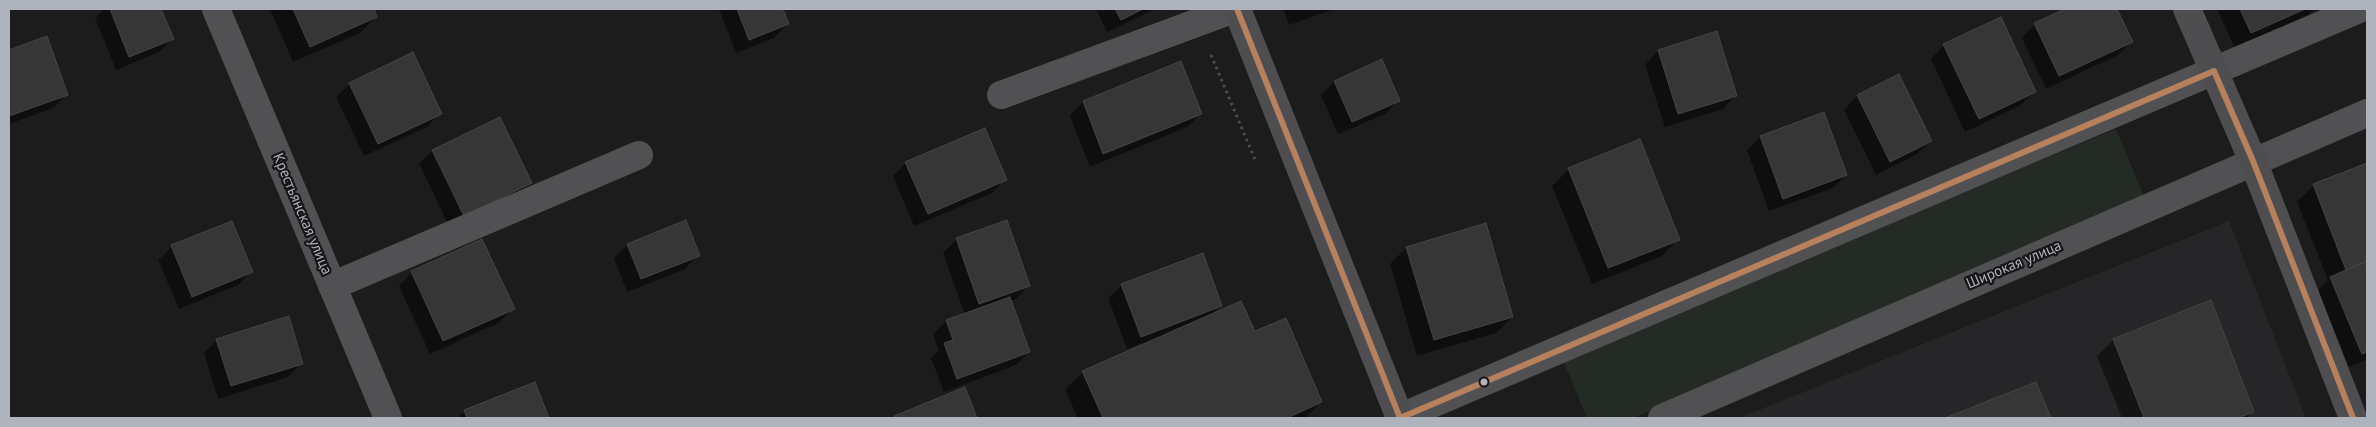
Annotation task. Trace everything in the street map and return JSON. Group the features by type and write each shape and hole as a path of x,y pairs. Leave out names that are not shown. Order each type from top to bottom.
{"main road":[{"path":"1236,9 1400,418"},
{"path":"2187,9 2254,161 2353,418"}],"street":[{"name":"Крестьянская улица","path":"216,9 388,418"},
{"path":"1001,95 1236,9"},
{"path":"1400,418 2359,9"},
{"name":"Широкая улица","path":"1662,418 2367,113"},
{"path":"332,286 639,155"}],"shaded area":[{"path":"2116,129 2147,203 1633,418 1587,418 1563,360"},
{"path":"2229,221 2306,418 1739,418"}],"building":[{"path":"110,9 161,9 174,39 129,57"},
{"path":"293,9 374,9 377,17 310,47"},
{"path":"737,9 783,9 789,24 749,40"},
{"path":"1115,9 1143,9 1121,20"},
{"path":"2065,9 2117,9 2133,42 2059,76 2034,23"},
{"path":"2240,9 2305,9 2251,33"},
{"path":"2001,17 2036,92 1979,119 1943,44"},
{"path":"1717,31 1737,96 1678,114 1658,50"},
{"path":"47,36 68,95 9,116 9,50"},
{"path":"413,52 442,114 378,144 349,83"},
{"path":"1382,59 1400,101 1352,122 1334,81"},
{"path":"1181,61 1202,114 1103,154 1083,101"},
{"path":"1899,74 1932,141 1890,162 1857,95"},
{"path":"1824,112 1847,175 1783,199 1760,136"},
{"path":"500,117 532,183 464,216 432,150"},
{"path":"985,128 1007,180 928,214 905,162"},
{"path":"1640,139 1680,240 1608,268 1568,168"},
{"path":"2367,163 2367,261 2346,270 2313,184"},
{"path":"686,220 700,256 641,279 627,244"},
{"path":"1007,220 1030,286 979,304 956,238"},
{"path":"232,221 253,272 192,297 171,245"},
{"path":"1486,223 1513,317 1434,340 1406,247"},
{"path":"482,239 515,309 443,341 411,271"},
{"path":"1203,253 1222,306 1141,337 1121,284"},
{"path":"2367,261 2367,352 2362,354 2330,277"},
{"path":"1010,297 1030,352 957,379 944,343 953,340 946,320"},
{"path":"2211,300 2254,412 2238,418 2144,418 2113,339"},
{"path":"1241,301 1255,331 1286,318 1322,402 1287,418 1103,418 1082,371"},
{"path":"289,316 303,364 231,386 216,339"},
{"path":"535,382 549,418 467,418 464,410"},
{"path":"2036,382 2051,418 1945,418"},
{"path":"965,387 977,418 895,418 894,416"}],"transit line":[{"path":"1237,9 1400,418"},
{"path":"1400,418 2214,71 2253,161 2353,418"}]}
